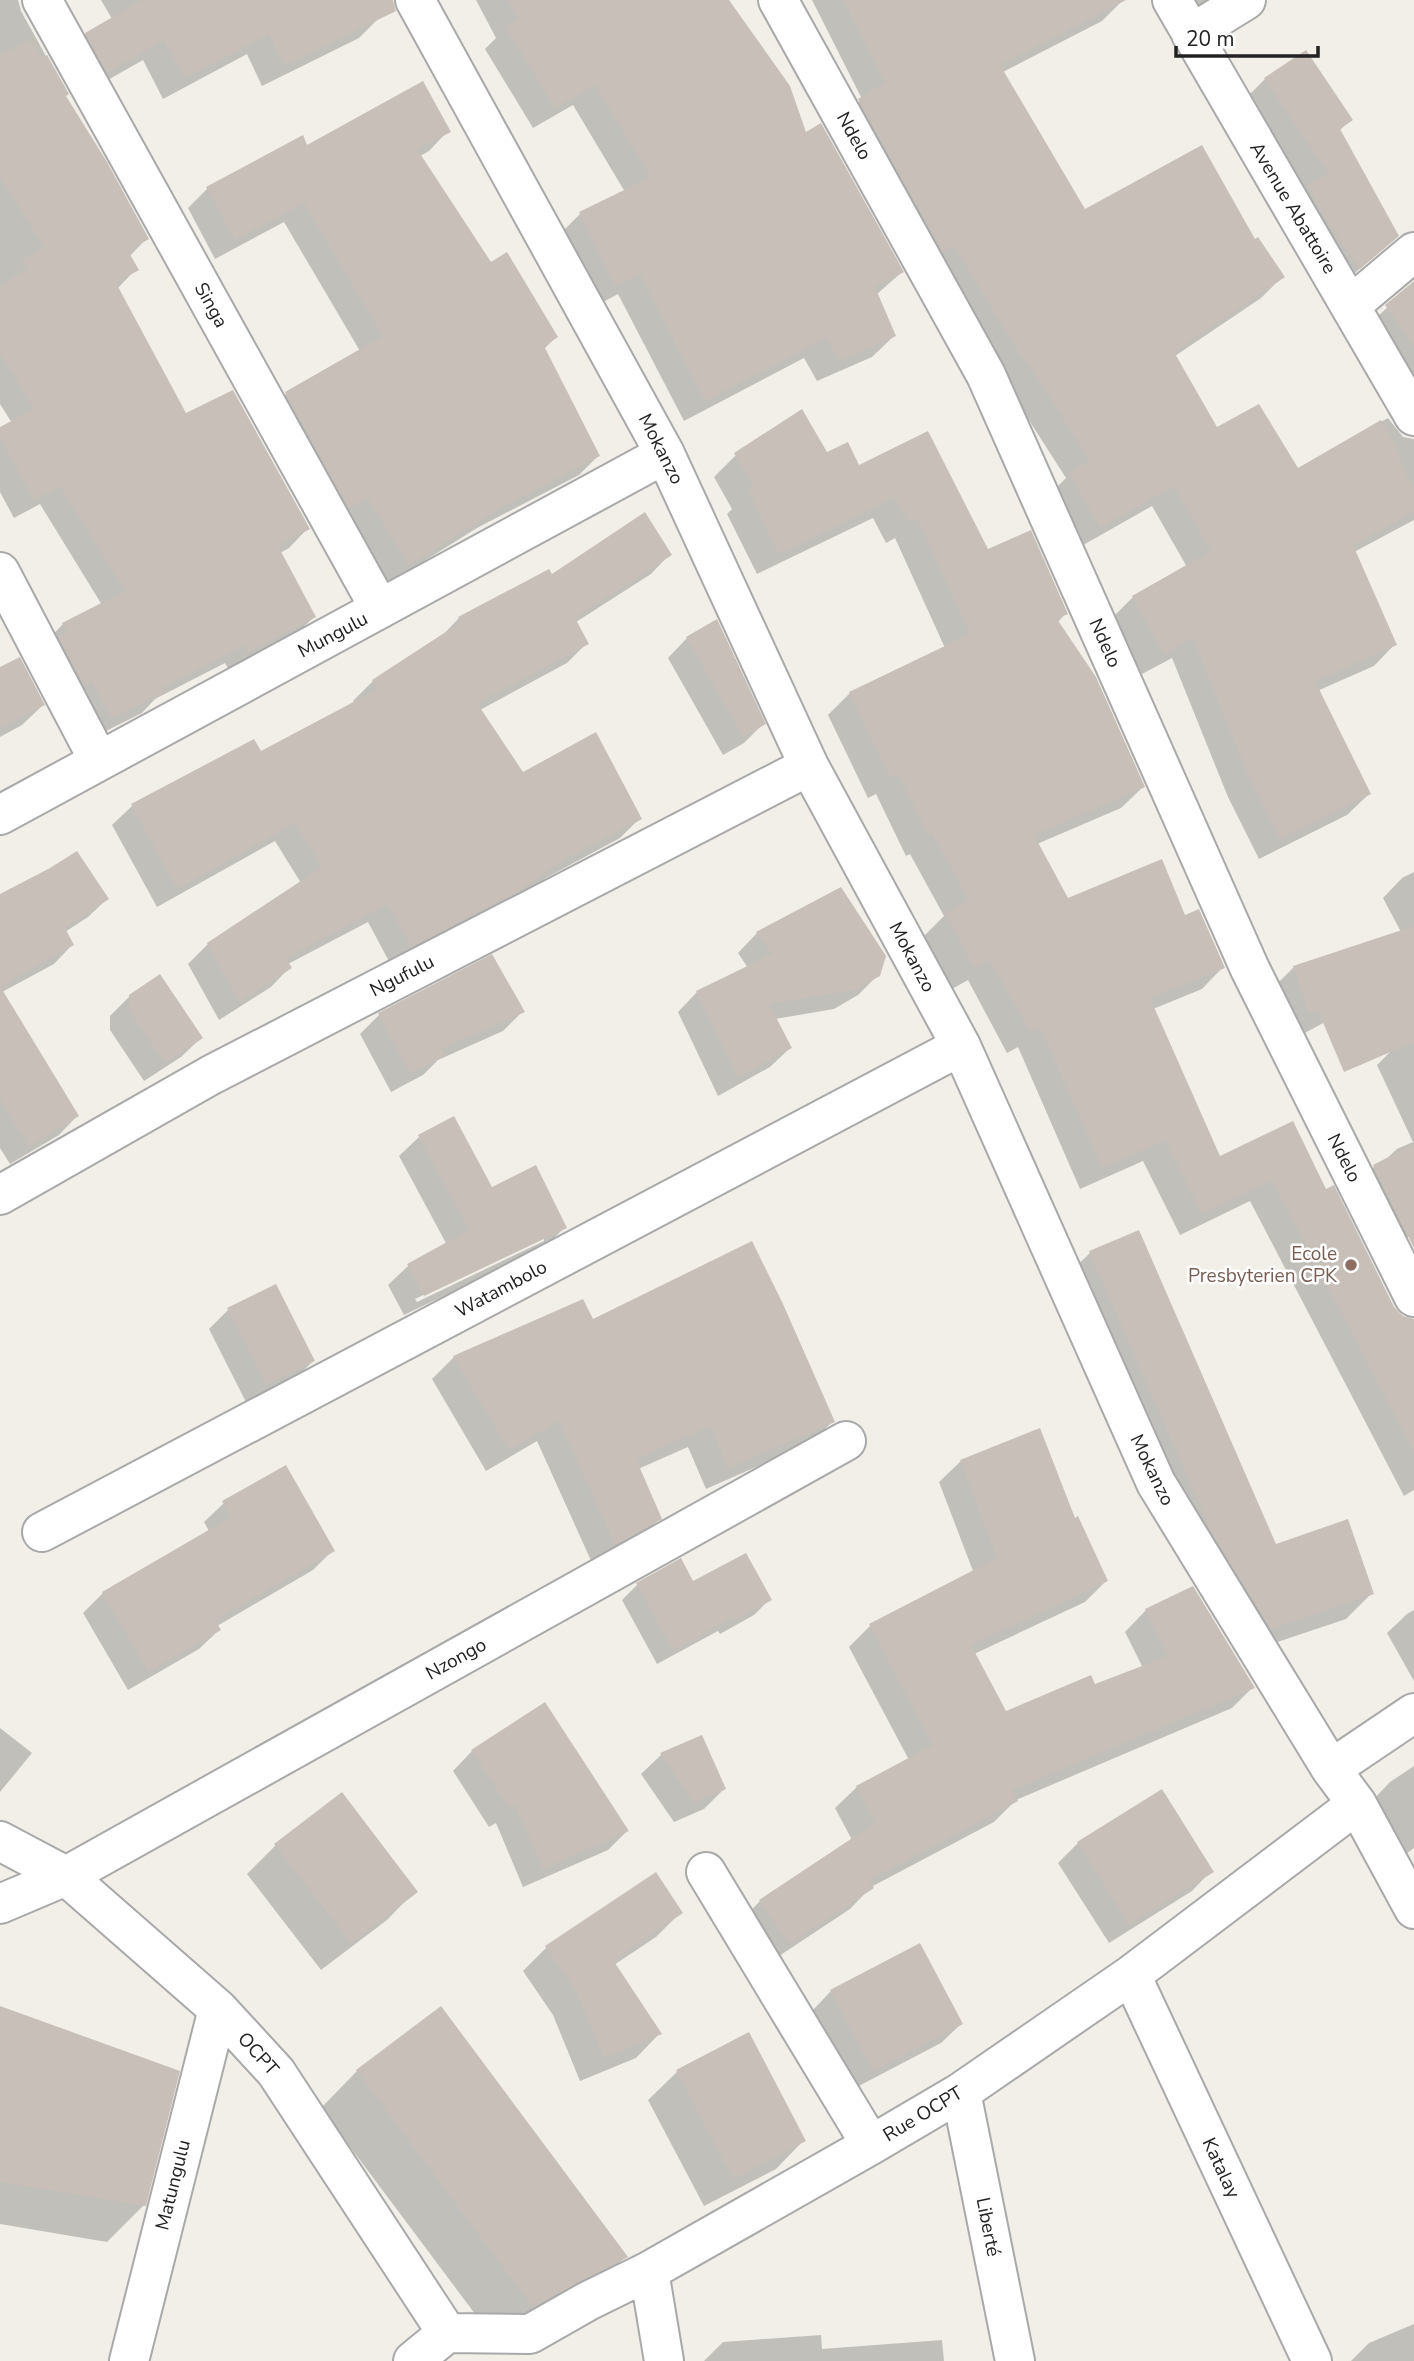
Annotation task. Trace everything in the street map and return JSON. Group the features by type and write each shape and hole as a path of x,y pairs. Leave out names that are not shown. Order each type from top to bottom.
{"street":[{"name":"Singa","path":"42,0 380,609"},
{"name":"Mokanzo","path":"415,0 665,454 809,766 961,1046 1156,1483 1331,1769 1357,1804 1414,1909"},
{"name":"Ndelo","path":"778,0 986,375 1250,969 1414,1297"},
{"name":"Avenue Abattoire","path":"1172,0 1414,416"},
{"path":"1191,34 1245,0"},
{"path":"1351,305 1414,252"},
{"name":"Mungulu","path":"0,815 665,454"},
{"path":"0,572 99,761"},
{"name":"Ngufulu","path":"0,1195 211,1075 809,766"},
{"name":"Watambolo","path":"42,1532 961,1046"},
{"name":"Nzongo","path":"0,1904 66,1876 846,1441"},
{"path":"1331,1769 1414,1713"},
{"name":"Rue OCPT","path":"447,2333 530,2334 649,2271 961,2092 1130,1975 1357,1804"},
{"name":"OCPT","path":"0,1841 66,1876 218,2009 276,2072 447,2333"},
{"path":"706,1872 871,2144"},
{"name":"Katalay","path":"1130,1975 1312,2361"},
{"name":"Matungulu","path":"129,2361 218,2009"},
{"name":"Liberté","path":"961,2092 1015,2361"},
{"path":"649,2271 664,2361"},
{"path":"414,2361 447,2333"}],"building":[{"path":"142,0 393,0 396,11 284,66 269,34 185,78 164,40 107,73 85,33"},
{"path":"508,0 729,0 790,86 806,132 821,123 904,272 875,287 896,336 839,361 826,338 705,401 640,274 615,286 579,212 651,177 595,85 555,108 505,26 518,19"},
{"path":"844,0 1126,0 1000,65 1085,209 1202,145 1255,239 1258,237 1285,277 1174,352 1217,427 1259,404 1298,468 1381,420 1402,457 1398,459 1414,489 1414,512 1353,545 1397,645 1315,681 1371,794 1280,839 1248,775 1193,638 1164,654 1132,596 1211,551 1174,486 1100,528 1069,473 1090,461 954,246 943,252 858,99 885,83"},
{"path":"32,39 42,58 47,55 69,94 66,96 107,162 149,239 128,251 139,270 116,283 186,413 233,390 310,529 278,546 316,617 248,652 245,645 161,688 163,693 112,719 92,681 84,685 58,636 67,632 62,623 125,591 60,486 34,500 0,438 0,427 34,409 0,353 0,286 27,269 22,260 44,247 0,177 0,55"},
{"path":"1306,50 1353,120 1340,129 1399,236 1360,269 1330,227 1307,185 1329,174 1264,78"},
{"path":"423,81 451,132 417,149 491,262 507,252 558,337 544,346 600,456 499,509 409,565 368,499 349,508 285,392 383,336 304,203 235,240 206,187 303,135 307,145"},
{"path":"1414,281 1414,347 1385,305"},
{"path":"802,409 827,452 848,442 859,465 928,431 988,549 1031,530 1068,614 1057,619 1096,677 1145,787 1034,835 1068,898 1162,859 1185,915 1199,909 1225,968 1150,998 1220,1156 1293,1121 1326,1189 1334,1185 1394,1307 1403,1316 1414,1319 1414,1452 1272,1180 1202,1214 1165,1140 1102,1168 1040,1027 1030,1032 990,960 974,968 945,913 969,900 932,833 928,835 898,774 890,777 849,692 970,634 917,518 908,522 895,497 779,554 748,490 754,488 734,453"},
{"path":"645,512 672,555 575,618 589,644 477,703 523,772 596,732 642,819 567,858 516,893 411,947 388,904 286,958 292,968 239,1002 207,943 322,867 295,823 177,889 131,804 254,739 261,751 378,689 372,680 461,622 458,617 549,569 552,574"},
{"path":"717,619 766,724 743,737 686,637"},
{"path":"20,657 45,705 0,728 0,667"},
{"path":"77,851 109,899 65,928 74,945 0,986 0,894"},
{"path":"841,887 886,956 880,976 855,990 769,1004 792,1048 738,1077 696,991 772,954 756,932"},
{"path":"1414,926 1414,1042 1344,1072 1318,1011 1309,1013 1293,966"},
{"path":"492,954 525,1012 441,1049 445,1056 410,1074 378,1013"},
{"path":"160,974 203,1038 165,1063 129,1010 129,995"},
{"path":"0,986 79,1116 29,1147 0,1099"},
{"path":"454,1116 492,1187 536,1165 567,1228 424,1296 407,1264 469,1230 418,1135"},
{"path":"1414,1144 1414,1248 1373,1165"},
{"path":"1139,1230 1276,1544 1348,1519 1374,1594 1271,1629 1211,1531 1089,1251"},
{"path":"752,1241 835,1422 728,1468 710,1426 636,1459 662,1519 615,1545 559,1421 509,1450 453,1356 583,1299 593,1319"},
{"path":"276,1284 315,1361 266,1385 227,1308"},
{"path":"1040,1428 1075,1518 1078,1516 1108,1581 971,1645 1006,1711 1091,1675 1095,1684 1168,1656 1145,1609 1193,1586 1255,1688 1012,1790 1018,1801 869,1880 874,1888 789,1944 759,1900 875,1823 856,1786 933,1745 869,1624 997,1558 960,1460"},
{"path":"286,1465 335,1551 215,1620 221,1630 148,1672 102,1592 231,1517 222,1501"},
{"path":"746,1553 772,1600 673,1650 636,1583 681,1558 693,1581"},
{"path":"545,1702 629,1831 543,1869 515,1805 509,1808 471,1750"},
{"path":"702,1735 726,1789 694,1803 660,1753"},
{"path":"1162,1789 1214,1872 1129,1924 1077,1842"},
{"path":"342,1792 418,1892 351,1943 274,1844"},
{"path":"656,1872 683,1913 613,1960 662,2034 604,2058 576,1991 545,1946"},
{"path":"920,1943 963,2024 873,2071 830,1990"},
{"path":"0,2006 180,2071 146,2206 0,2182"},
{"path":"441,2006 628,2257 533,2307 356,2070"},
{"path":"749,2032 806,2141 733,2179 676,2070"}],"place":[{"name":"Ecole Presbyterien CPK","path":"1351,1265"}]}
